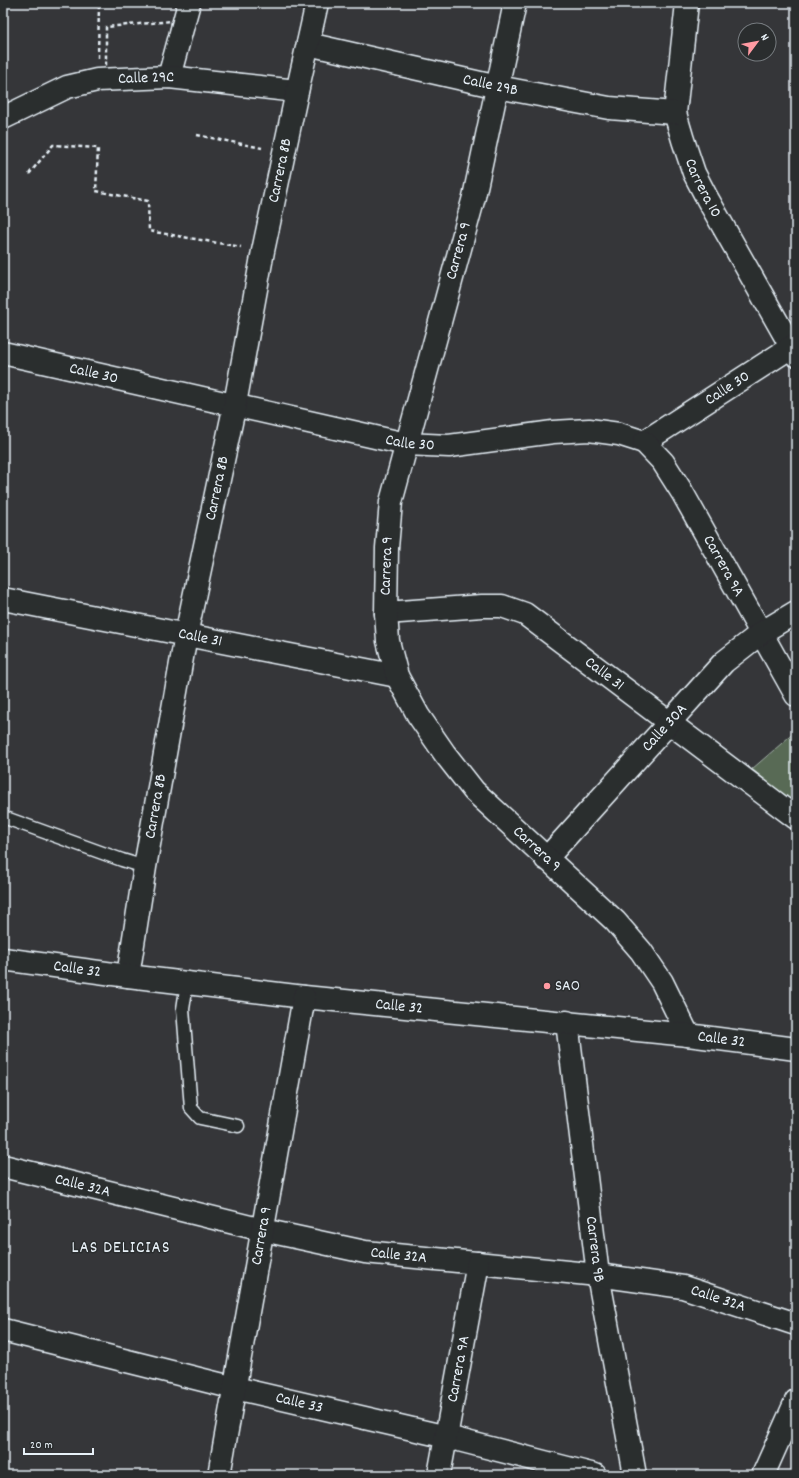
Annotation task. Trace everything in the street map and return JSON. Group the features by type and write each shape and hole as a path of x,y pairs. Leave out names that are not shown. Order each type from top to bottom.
{"street":[{"path":"166,73 189,3"},
{"name":"Carrera 8B","path":"128,976 145,867 186,634 235,404 263,251 317,3"},
{"name":"Carrera 9","path":"515,3 474,197 391,502 386,548 386,613 388,641 397,676 418,715 445,754 474,791 615,921 641,951 662,982 688,1035"},
{"name":"Carrera 10","path":"687,3 676,113 683,140 694,173 707,198 795,349"},
{"name":"Calle 29B","path":"308,44 498,86 608,108 676,113"},
{"name":"Calle 29C","path":"3,118 67,87 97,80 166,73 296,96"},
{"name":"Calle 30","path":"3,353 235,404 406,444 449,446 553,432 590,430 619,434 644,442 795,349"},
{"name":"Carrera 9A","path":"644,442 663,462 682,492 796,695"},
{"name":"Calle 31","path":"3,599 397,676"},
{"name":"Calle 31","path":"386,613 482,606 502,606 525,614 669,724 796,818"},
{"name":"Calle 30A","path":"546,859 724,662 761,633 796,612"},
{"name":"Calle 32","path":"3,959 128,976 304,997 567,1022 688,1035 796,1049"},
{"name":"Carrera 9","path":"219,1475 304,997"},
{"name":"Carrera 9B","path":"567,1022 598,1275 635,1475"},
{"name":"Calle 32A","path":"3,1166 263,1230 365,1252 598,1275 683,1287 796,1324"},
{"name":"Carrera 9A","path":"439,1475 478,1263"},
{"name":"Calle 33","path":"3,1330 235,1388 447,1437 595,1475"},
{"path":"764,1475 796,1401"}],"lane":[{"path":"3,817 145,867"},
{"path":"187,983 183,1009 191,1108 200,1118 238,1126"}],"path":[{"path":"97,80 99,3"},
{"path":"172,21 166,73 106,74 106,26 172,21"},
{"path":"197,135 285,147"},
{"path":"29,174 53,145 98,148 96,191 148,201 149,231 263,251"}],"green space":[{"path":"796,731 796,805 752,769"}],"place":[{"name":"SAO","path":"547,986"}],"district":[{"name":"LAS DELICIAS","path":"121,1249"}]}
